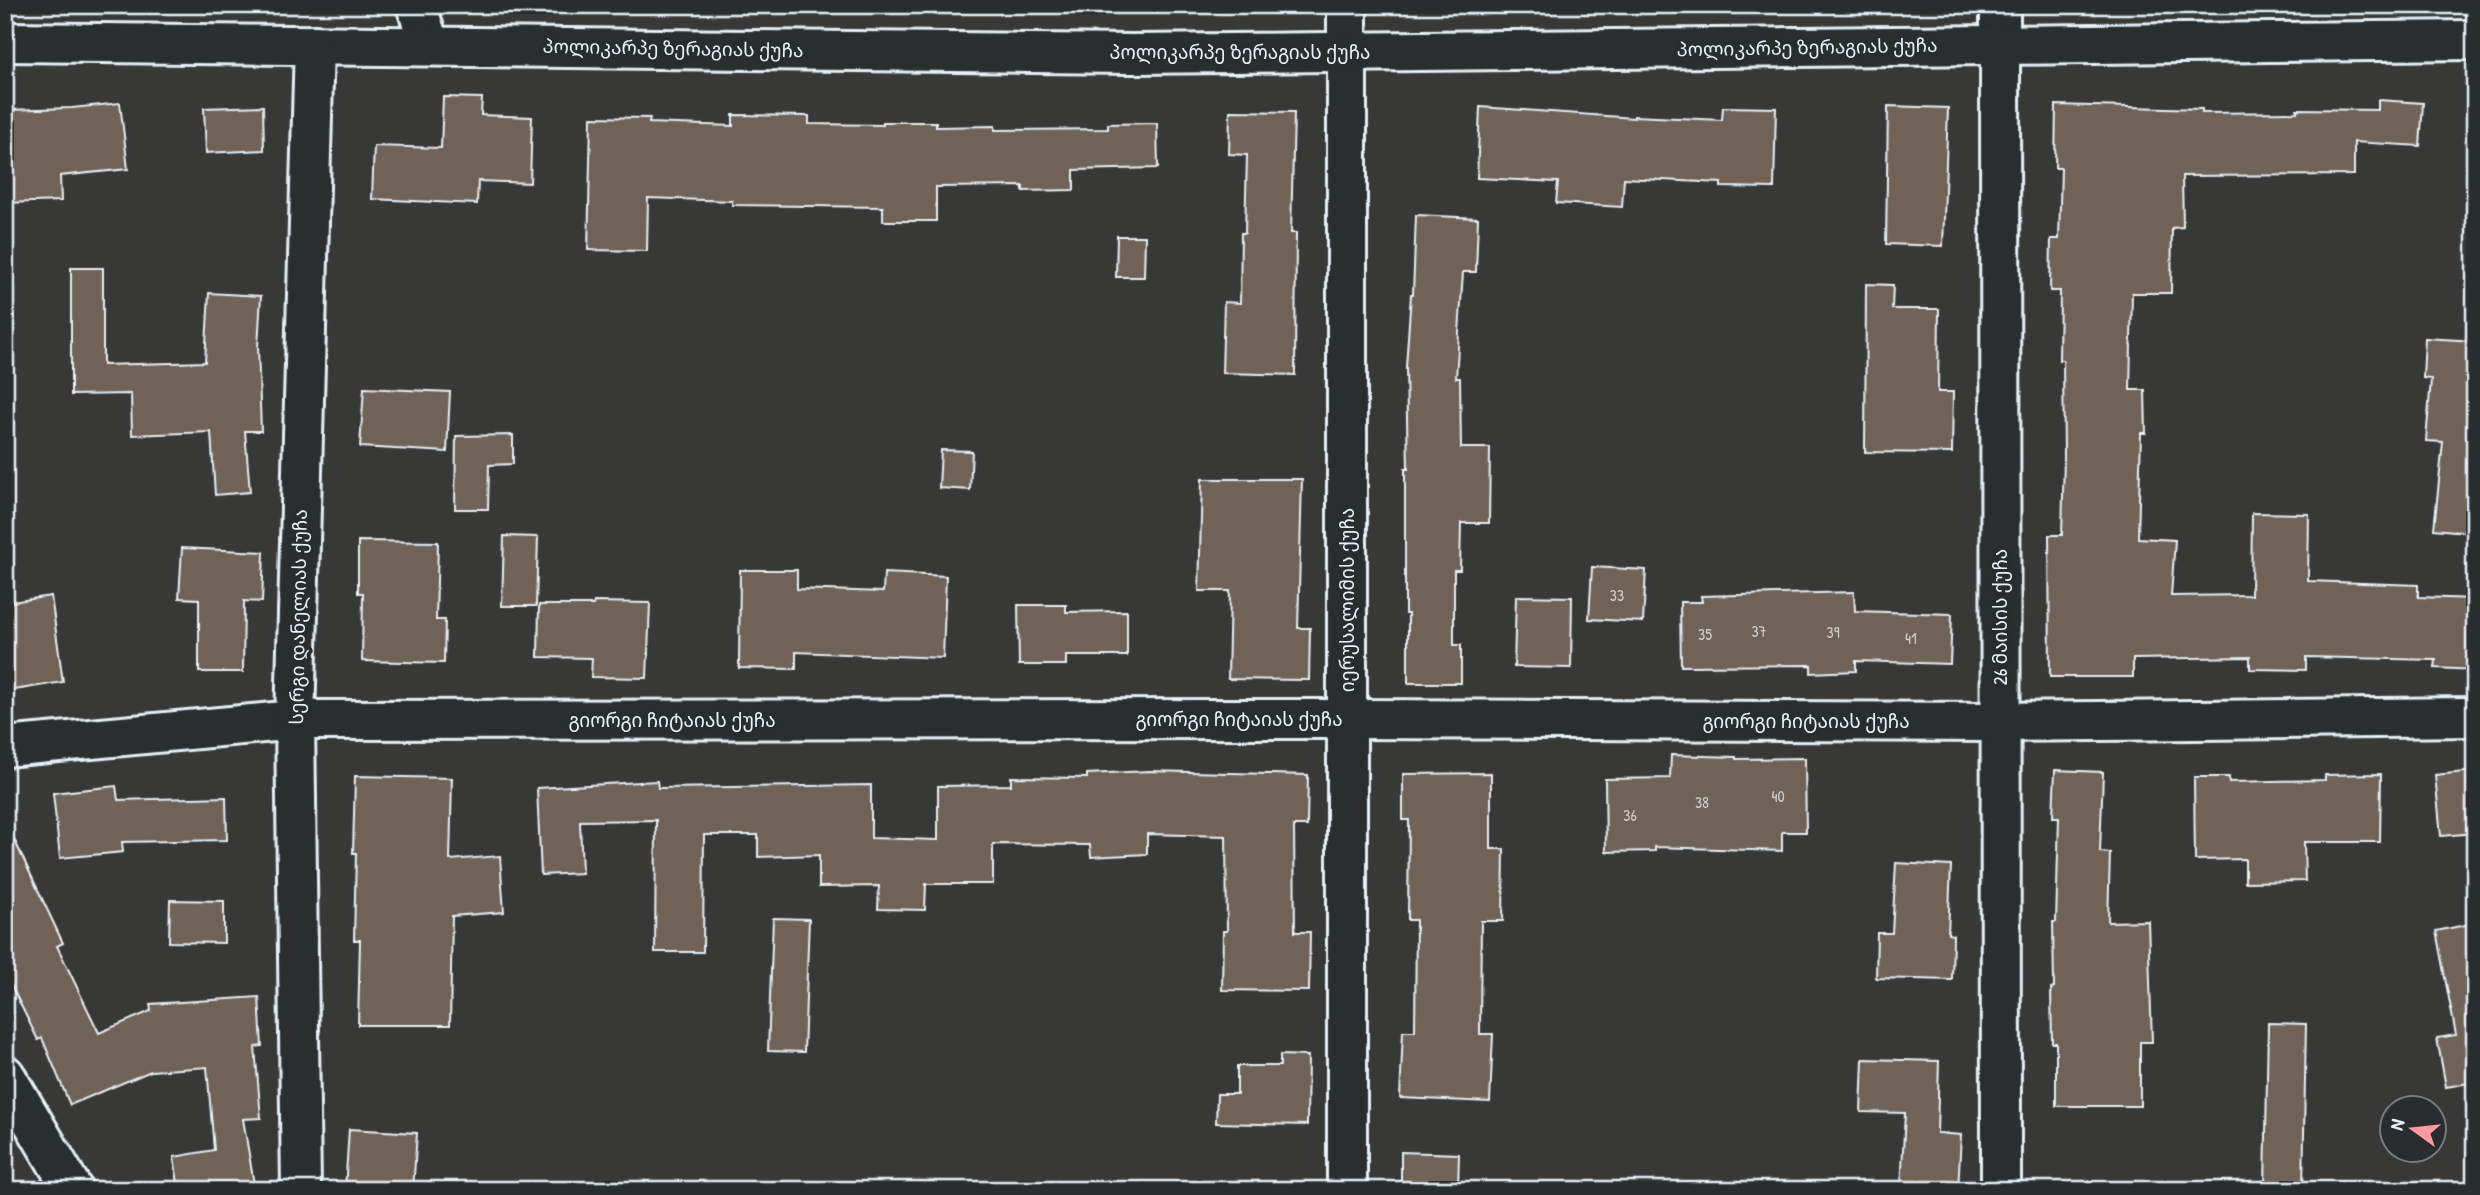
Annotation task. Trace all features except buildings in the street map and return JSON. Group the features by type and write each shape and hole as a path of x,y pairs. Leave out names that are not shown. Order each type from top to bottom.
{"street":[{"path":"416,5 430,46"},
{"name":"იერუსალიმის ქუჩა","path":"1347,5 1347,1190"},
{"name":"26 მაისის ქუჩა","path":"2000,5 2001,1190"},
{"name":"პოლიკარპე ზერაგიას ქუჩა","path":"5,42 1133,54 2475,40"},
{"name":"სერგი დანელიას ქუჩა","path":"301,1190 295,720 314,45"},
{"name":"გიორგი ჩიტაიას ქუჩა","path":"5,747 295,720 1347,719 2000,723 2475,717"},
{"path":"5,1075 73,1190"}]}
